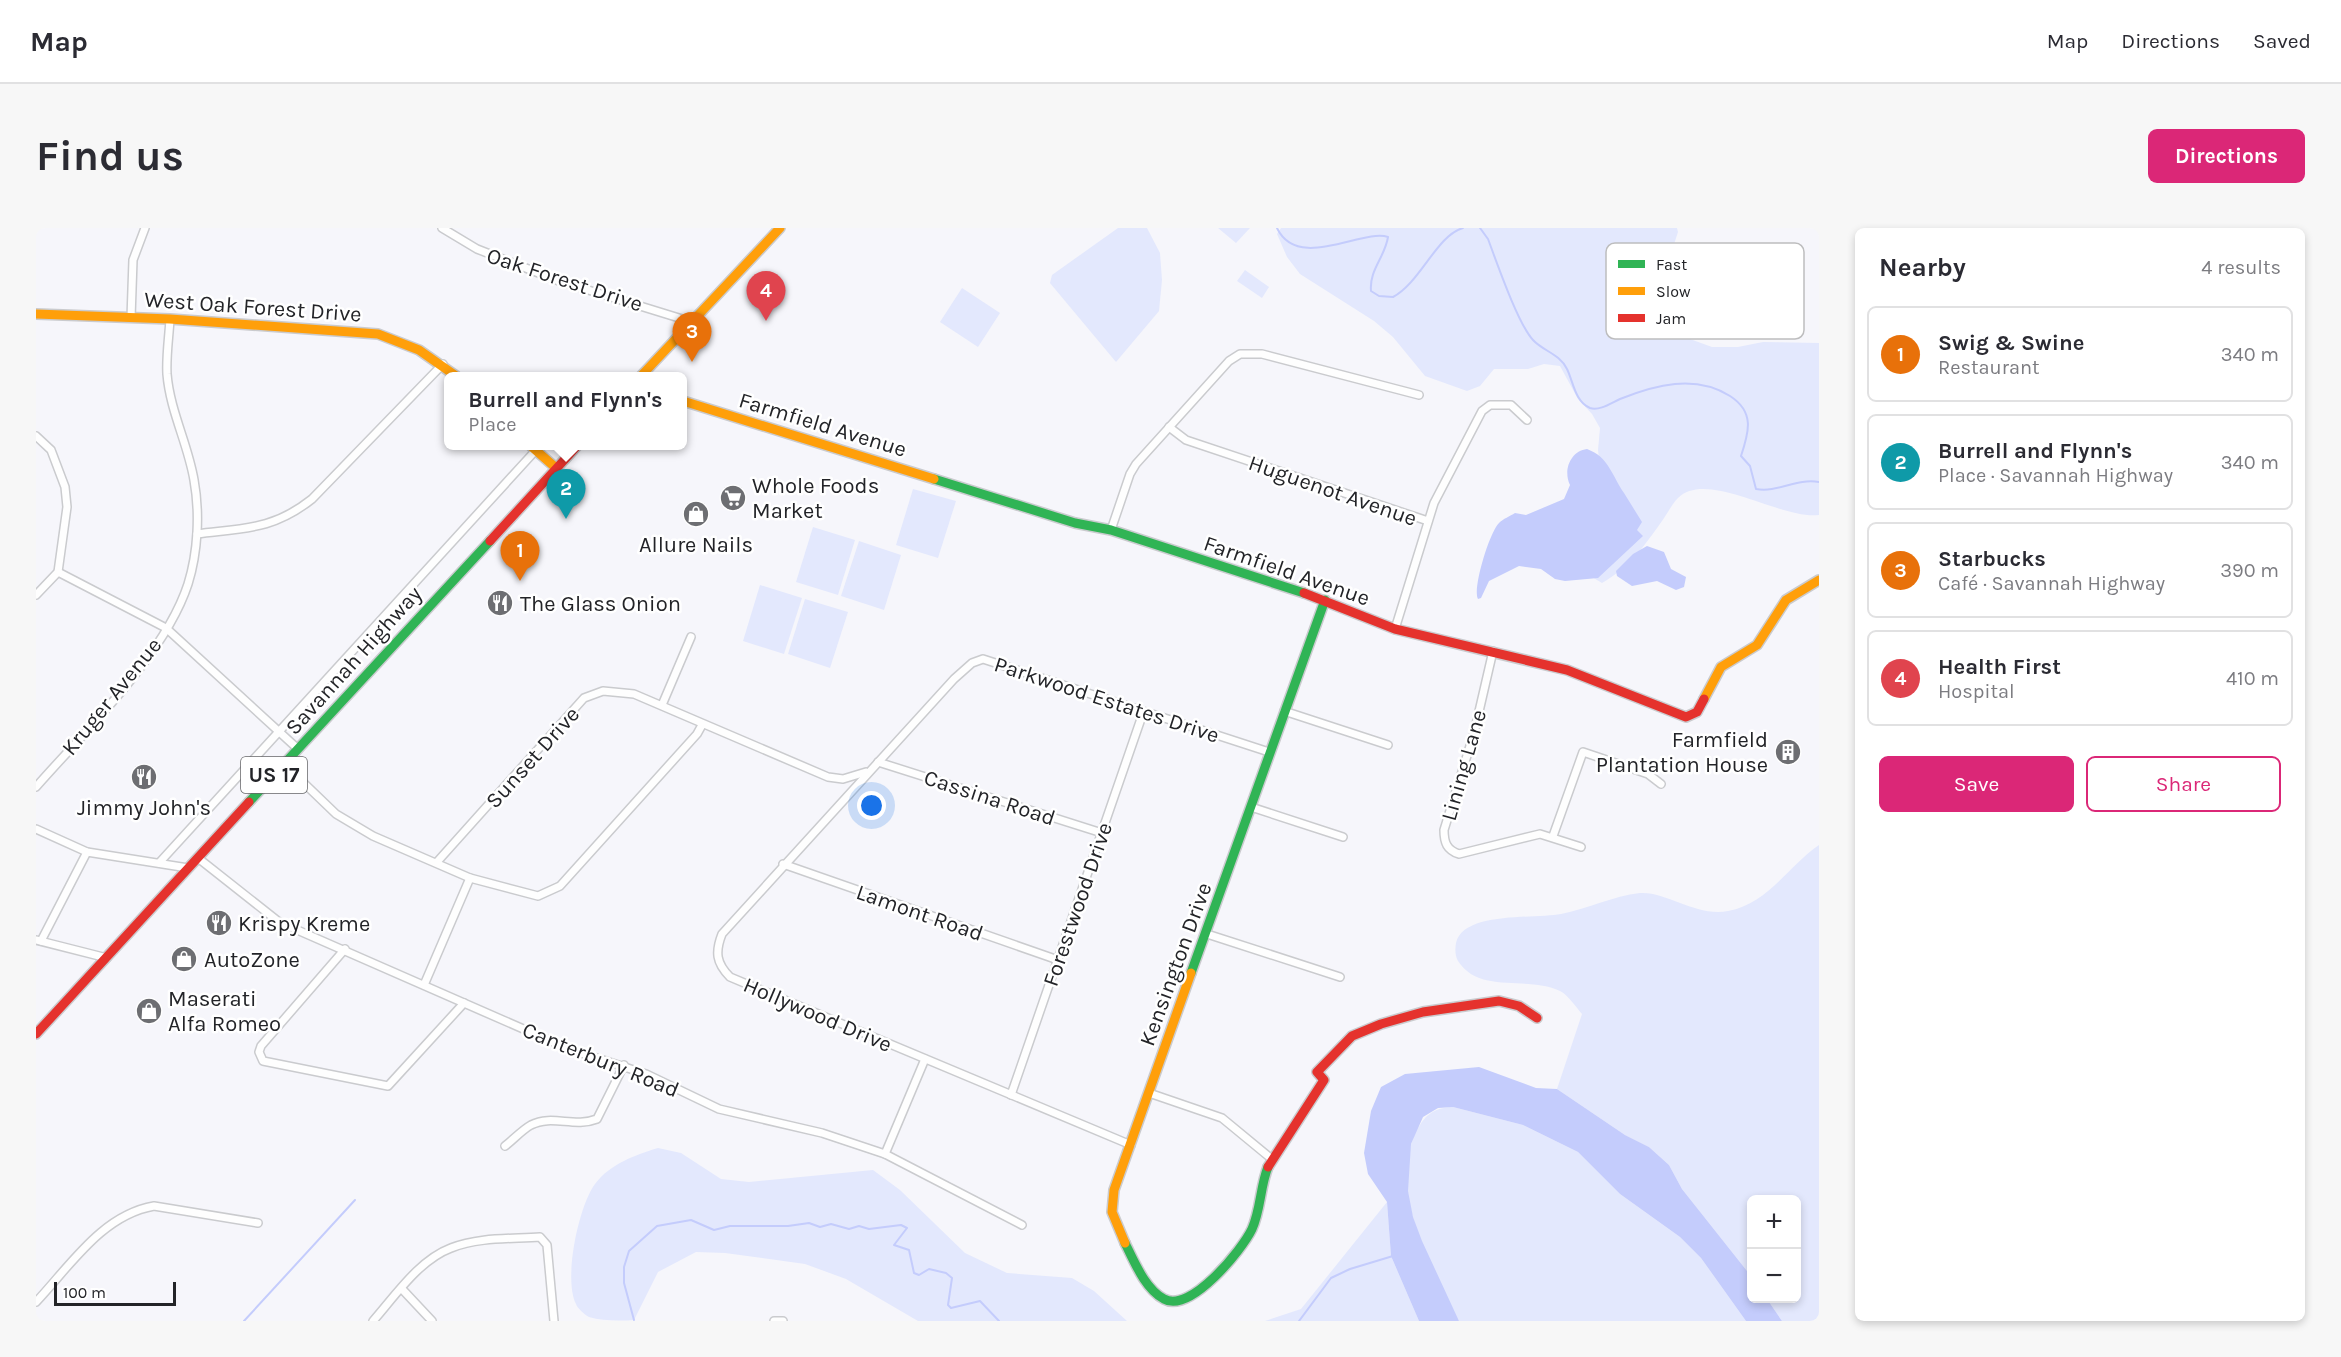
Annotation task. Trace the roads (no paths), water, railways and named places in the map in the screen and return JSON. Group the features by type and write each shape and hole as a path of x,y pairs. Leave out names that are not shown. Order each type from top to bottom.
{"main road":[{"path":"645,372 780,228"},
{"name":"West Oak Forest Drive","path":"36,314 170,319 378,334 408,342 452,372"},
{"name":"Farmfield Avenue","path":"687,402 1075,523 1111,530 1325,600 1395,629 1567,670 1686,717 1693,716 1721,666 1757,645 1786,600 1819,580"},
{"path":"536,450 556,468"},
{"name":"Savannah Highway","path":"36,1034 573,450"},
{"name":"Kensington Drive","path":"1273,1160 1262,1184 1253,1228 1245,1241 1196,1293 1185,1300 1171,1302 1161,1298 1149,1286 1115,1222 1112,1212 1114,1190 1325,600"},
{"path":"1273,1160 1324,1080 1317,1072 1336,1049 1364,1029 1405,1017 1499,1001 1515,1004 1537,1018"}],"street":[{"path":"131,318 132,260 145,228"},
{"name":"Oak Forest Drive","path":"442,228 477,249 559,281 692,321"},
{"name":"Kruger Avenue","path":"36,787 133,675 166,628 187,586 197,534 194,480 174,410 167,374 170,319"},
{"path":"1111,530 1130,474 1229,361 1240,354 1262,354 1419,395"},
{"path":"197,534 270,525 294,514 312,500 443,364"},
{"path":"1428,521 1482,411 1490,405 1511,405 1527,420"},
{"name":"Huguenot Avenue","path":"1169,427 1186,440 1428,521 1395,629"},
{"path":"36,436 51,450 65,487 67,507 58,572 36,595"},
{"path":"159,863 532,450"},
{"path":"58,572 166,628 298,749"},
{"path":"662,705 691,637"},
{"name":"Lining Lane","path":"1493,651 1474,733 1444,830 1444,841 1447,847 1459,854 1540,834 1553,836 1581,847"},
{"name":"Parkwood Estates Drive","path":"878,762 954,679 972,663 983,659 1143,713 1269,752"},
{"name":"Sunset Drive","path":"437,862 584,698 603,691 622,691 662,705 702,725 828,777 854,777 868,771"},
{"path":"1284,711 1388,745"},
{"name":"Forestwood Drive","path":"1011,1095 1143,713"},
{"path":"284,764 336,814 353,826 470,878 538,896 560,886 702,725"},
{"path":"1553,836 1583,752 1648,774 1661,784"},
{"name":"Hollywood Drive","path":"878,762 783,864 722,934 716,952 724,971 730,977 1131,1145"},
{"name":"Cassina Road","path":"878,762 1102,833"},
{"path":"1251,807 1343,837"},
{"path":"36,829 87,852 188,868"},
{"path":"87,852 39,940 107,957"},
{"name":"Canterbury Road","path":"198,858 279,922 569,1049 624,1065 719,1109 822,1133 885,1154 1022,1226"},
{"name":"Lamont Road","path":"783,864 1058,960"},
{"path":"424,985 470,878"},
{"path":"1207,934 1340,977"},
{"path":"345,949 261,1046 259,1052 264,1061 388,1086 464,1004"},
{"path":"885,1154 925,1059"},
{"path":"505,1146 532,1125 544,1121 577,1124 597,1119 624,1065"},
{"path":"1149,1093 1222,1118 1273,1160"},
{"path":"36,1302 105,1228 138,1209 154,1206 258,1223"},
{"path":"373,1321 423,1267 450,1248 472,1242 540,1237 547,1245 554,1321"},
{"path":"402,1289 432,1321"},
{"path":"774,1321 783,1321"}],"water":[{"path":"1587,449 1600,457 1609,468 1642,522 1637,530 1643,536 1598,578 1565,581 1555,579 1541,569 1519,566 1489,581 1481,598 1478,599 1477,584 1495,528 1515,513 1526,515 1564,499 1570,485 1567,474 1570,462 1576,454"},
{"path":"1647,546 1664,552 1671,569 1686,577 1684,587 1676,590 1657,581 1632,586 1617,576 1616,571 1633,554"},
{"path":"1479,1067 1536,1088 1557,1089 1625,1135 1649,1147 1669,1165 1682,1189 1747,1271 1747,1303 1770,1303 1782,1321 1746,1321 1701,1258 1680,1237 1620,1194 1578,1152 1523,1125 1453,1107 1438,1108 1423,1117 1411,1144 1408,1191 1413,1217 1422,1241 1459,1321 1419,1321 1391,1256 1387,1202 1368,1174 1364,1153 1371,1111 1381,1087 1405,1074"}],"waterway":[{"path":"1277,228 1287,241 1300,247 1315,248 1363,238 1388,237 1372,277 1371,291 1379,296 1393,297 1412,281 1445,240 1463,228"},
{"path":"1480,228 1488,239 1508,292 1527,332 1537,344 1564,364 1575,391 1585,405 1594,409 1602,408 1647,390 1675,384 1703,385 1717,389 1738,402 1747,416 1748,431 1741,456 1750,466 1756,489 1764,490 1803,482 1819,482"},
{"path":"244,1321 355,1200"},
{"path":"634,1320 624,1283 624,1267 629,1251 657,1226 691,1220 714,1230 730,1226 788,1226 809,1223 820,1227 831,1224 849,1229 859,1226 869,1229 901,1225 907,1228 894,1245 909,1250 914,1273 919,1275 929,1269 946,1273 952,1278 948,1305 951,1308 980,1301 999,1321"},
{"path":"1299,1321 1331,1278 1350,1269 1393,1256"}],"place":[{"name":"Health First","path":"766,321"},
{"name":"Starbucks","path":"692,362"},
{"name":"Whole Foods Market","path":"733,498"},
{"name":"Allure Nails","path":"696,514"},
{"name":"Burrell and Flynn's","path":"566,519"},
{"name":"Swig & Swine","path":"520,581"},
{"name":"The Glass Onion","path":"500,603"},
{"name":"Farmfield Plantation House","path":"1788,752"},
{"name":"Jimmy John's","path":"144,777"},
{"name":"Krispy Kreme","path":"219,923"},
{"name":"AutoZone","path":"184,959"},
{"name":"Maserati Alfa Romeo","path":"149,1011"}]}
